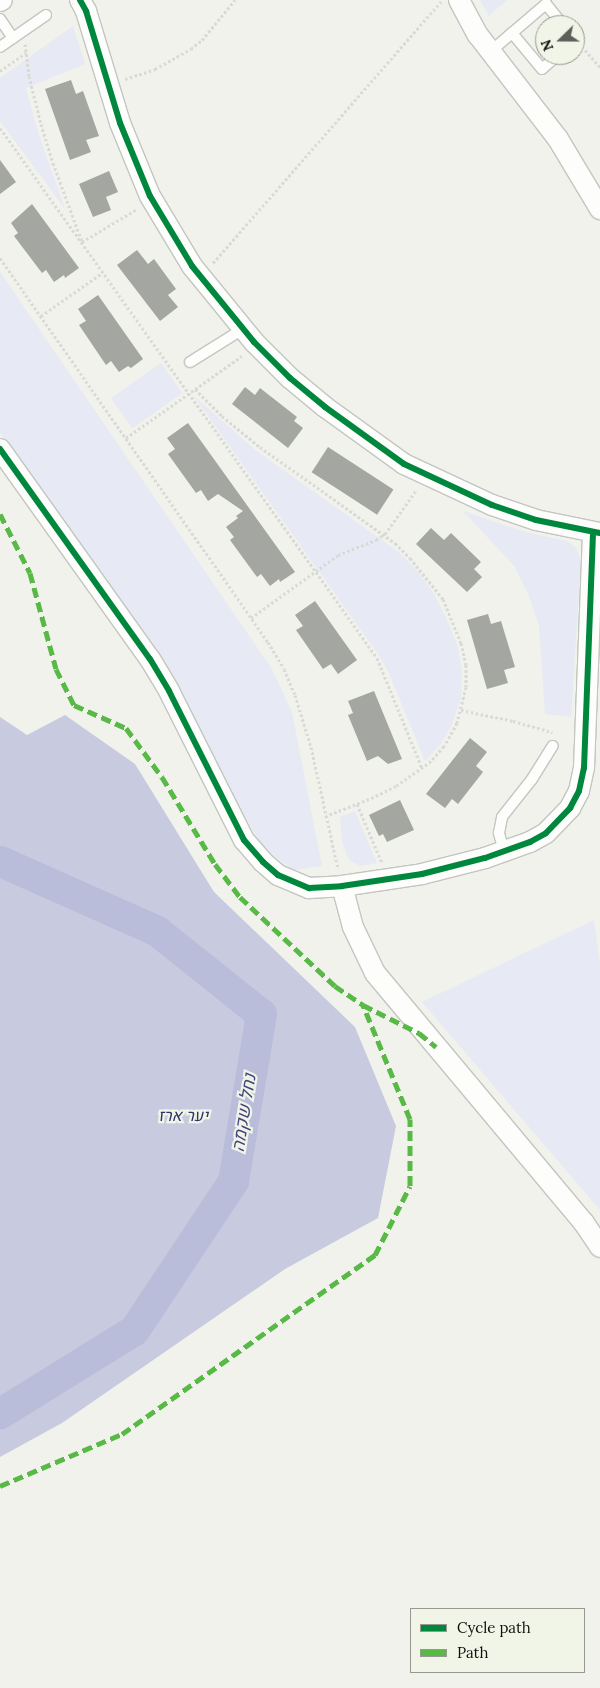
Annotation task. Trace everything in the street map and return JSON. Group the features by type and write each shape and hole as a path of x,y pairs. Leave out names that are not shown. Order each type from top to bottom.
{"street":[{"path":"0,449 150,659 169,691 244,840 263,862 278,875 295,884 309,888 342,886 453,868 530,842 546,833 570,808 579,791 585,745 596,571 596,533 536,520 500,508 427,475 383,450 325,407 290,378 257,346 200,277 152,200 120,123 86,11 80,0"},
{"path":"459,0 478,35 490,52 558,139 600,209"},
{"path":"342,886 353,927 375,973 584,1223 600,1247"}],"lane":[{"path":"490,52 546,4 555,15"},
{"path":"0,46 46,15"},
{"path":"0,19 13,38"},
{"path":"512,33 535,61"},
{"path":"190,362 243,330"},
{"path":"504,851 499,833 502,817 532,779 553,746"}],"path":[{"path":"108,84 155,69 176,59 202,40 235,0"},
{"path":"200,277 290,178 443,0"},
{"path":"23,31 29,76 44,132 82,242"},
{"path":"585,51 600,67"},
{"path":"0,72 26,52"},
{"path":"0,128 377,658 422,768"},
{"path":"82,242 152,200"},
{"path":"0,258 251,618 284,669 295,695 311,747 342,886"},
{"path":"41,316 102,273"},
{"path":"126,438 257,346"},
{"path":"195,389 222,416 260,447 383,535 410,558 443,599 461,643 466,665 466,687 461,710 444,746 422,768 396,786 326,816"},
{"path":"251,618 314,571 348,550 376,540 383,535 427,475"},
{"path":"461,710 513,721 558,735"},
{"path":"357,804 388,879"}],"shaded area":[{"path":"480,0 507,0 489,16"},
{"path":"73,26 85,64 26,88 38,132 65,209 0,121 0,78"},
{"path":"0,272 272,669 292,712 322,866 293,870 264,848 245,818 161,659 0,433"},
{"path":"161,363 182,393 132,428 111,398"},
{"path":"193,395 254,449 400,553 419,573 434,594 458,647 462,673 461,699 451,726 440,745 425,761 388,671 378,654"},
{"path":"463,511 525,532 567,541 576,548 581,560 571,717 545,714 539,625 528,594 515,567"},
{"path":"355,811 377,863 360,866 351,861 347,855 342,841 340,817"},
{"path":"594,920 600,965 600,1210 422,1002"}],"green space":[{"name":"יער ארז","path":"65,715 135,764 214,892 355,1027 396,1126 378,1218 285,1269 62,1423 0,1457 0,717 27,735"}],"building":[{"path":"71,80 76,94 83,91 99,136 86,140 91,152 70,160 45,89"},
{"path":"0,160 16,182 0,194"},
{"path":"109,171 118,192 106,197 111,210 93,217 79,184"},
{"path":"32,204 79,268 65,278 64,275 54,282 46,270 42,273 14,236 18,233 11,223"},
{"path":"137,250 148,264 154,259 176,289 168,295 178,307 160,321 117,265"},
{"path":"98,295 143,359 131,368 128,366 119,372 111,361 106,365 79,325 86,321 78,309"},
{"path":"245,387 255,395 260,388 297,417 294,421 303,428 288,448 232,404"},
{"path":"188,423 295,572 280,582 279,579 270,586 261,574 257,577 230,540 234,537 226,527 238,518 236,516 243,511 218,494 208,501 201,490 196,493 168,454 175,449 167,438"},
{"path":"328,447 393,489 377,515 312,472"},
{"path":"431,528 444,540 451,533 481,562 474,569 482,577 467,592 416,544"},
{"path":"315,601 357,660 338,674 331,664 323,669 296,630 303,626 295,615"},
{"path":"488,614 491,624 501,621 515,667 504,670 508,683 487,689 467,620"},
{"path":"374,691 402,759 388,764 378,756 367,761 348,715 353,713 348,701"},
{"path":"470,738 487,752 476,766 483,772 458,804 452,799 445,808 426,794"},
{"path":"400,800 414,830 387,842 383,834 379,836 369,815"}],"waterway":[{"name":"נחל שקמה","path":"0,861 157,931 261,1014 233,1181 134,1330 0,1413"}],"marked path":[{"path":"0,514 30,573 56,669 74,705 126,728 162,777 215,864 240,897 335,986 363,1005 419,1033 436,1047"},
{"path":"0,1486 122,1434 375,1255 410,1186 410,1119 363,1005"}],"cycle path":[{"path":"80,0 86,11 120,123 150,196 192,266 254,342 290,378 325,407 404,464 492,505 536,520 600,533"},
{"path":"0,449 150,659 169,691 244,840 263,862 278,875 309,888 342,886 422,874 485,858 530,842 546,833 570,808 579,791 584,768 593,533"}]}
